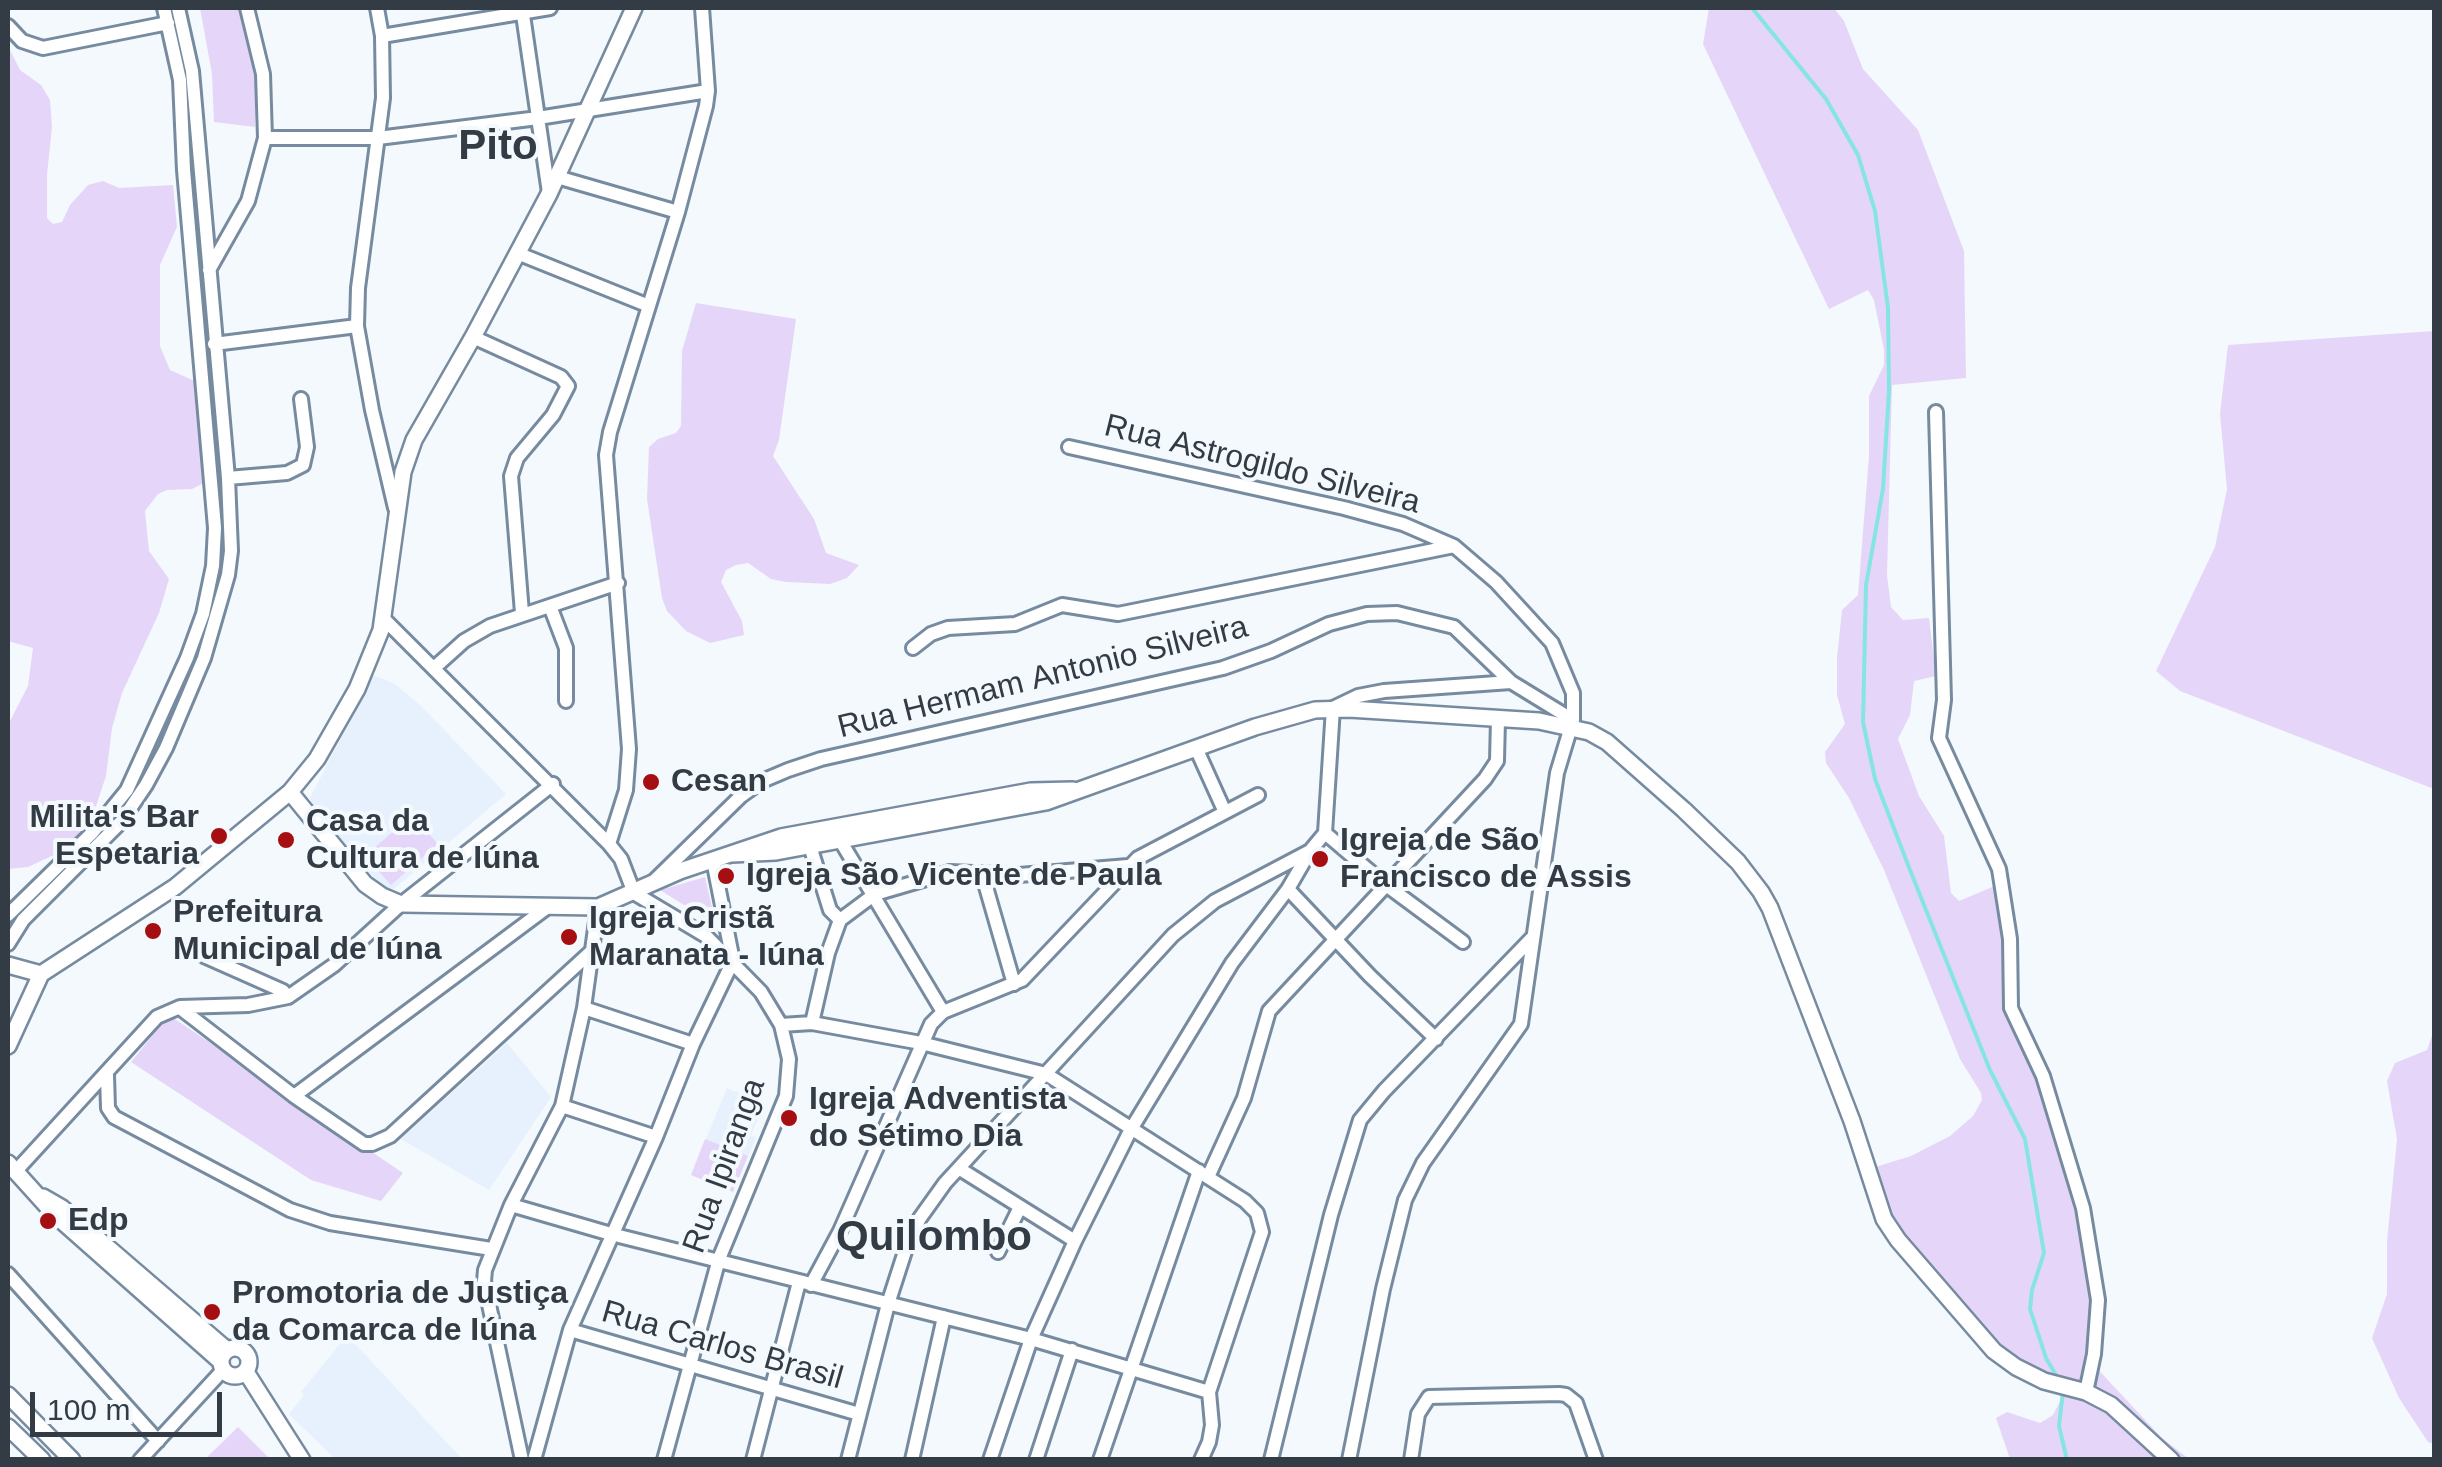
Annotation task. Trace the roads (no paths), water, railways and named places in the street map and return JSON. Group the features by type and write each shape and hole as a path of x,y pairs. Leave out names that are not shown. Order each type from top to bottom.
{"street":[{"path":"8,915 92,833 127,790 187,658 203,614 213,566 215,528 184,170 180,80 164,8"},
{"path":"8,944 33,909 121,822 166,748 204,658 222,604 232,551 192,71 178,8"},
{"path":"208,270 248,201 265,138 262,74 247,8"},
{"path":"377,8 384,77 358,288 358,326 372,410 397,515"},
{"path":"382,36 550,8"},
{"path":"8,1046 41,974 157,901 290,792 317,759 346,711 364,676 384,618 403,472 414,440 549,194 634,8"},
{"path":"609,844 626,790 628,766 606,454 678,212 708,91 702,8"},
{"path":"522,10 549,194"},
{"path":"8,26 22,41 43,48 168,22"},
{"path":"265,138 378,138 708,91"},
{"path":"557,177 678,212"},
{"path":"517,252 649,306"},
{"path":"214,344 358,326"},
{"path":"473,337 560,377 568,386 554,415 518,458 511,476 522,614"},
{"path":"228,478 288,472 303,466 307,447 301,399"},
{"path":"1936,412 1944,700 1939,738 1999,869 2010,938 2012,1008 2043,1076 2082,1208 2098,1300 2094,1354 2086,1392"},
{"name":"Rua Astrogildo Silveira","path":"1069,446 1344,508 1403,524 1454,546 1496,582 1552,643 1572,693 1572,723"},
{"path":"912,648 948,628 1015,624 1066,604 1090,612 1118,614 1454,546"},
{"path":"434,668 474,634 618,583"},
{"path":"550,606 566,648 566,701"},
{"name":"Rua Hermam Antonio Silveira","path":"642,889 741,796 788,770 1223,668 1348,618 1397,613 1454,627 1511,682 1572,723"},
{"path":"384,618 553,784 609,844 642,889"},
{"path":"1334,708 1358,696 1384,691 1511,682"},
{"path":"732,854 810,846 1046,802 1298,714 1334,708 1572,723 1607,742 1645,774 1725,848 1761,892 1852,1121 1879,1207 1898,1240 1994,1350 2044,1381 2086,1392 2122,1413 2171,1460"},
{"path":"990,1460 1031,1339 1130,1131 1232,963 1325,833 1334,708"},
{"path":"1100,1460 1203,1174 1244,1098 1270,1011 1302,972 1466,802 1497,761 1498,719"},
{"path":"1349,1460 1382,1289 1405,1200 1423,1163 1519,1030 1557,773 1572,723"},
{"path":"1196,748 1224,810"},
{"path":"246,1372 236,1376 224,1360 54,1215 11,1168 106,1075 151,1022 180,1008 248,1005 288,997 334,964 401,904 553,784"},
{"path":"290,792 365,884 401,904 598,907 781,837 1031,791 1075,790"},
{"path":"753,1460 805,1283 840,1230 932,1024 943,1012 1014,984 1030,973 1128,866 1258,794"},
{"path":"1325,833 1463,942"},
{"path":"840,840 943,1012"},
{"path":"810,846 830,910 840,920"},
{"path":"848,1460 888,1304 920,1218 960,1168 1190,920 1232,891 1310,851"},
{"path":"534,1460 570,1330 733,960 713,860"},
{"path":"812,1023 840,920 875,894 950,872 1048,874 1128,866"},
{"path":"982,873 1014,984"},
{"path":"1288,888 1436,1039"},
{"name":"Rua Ipiranga","path":"642,889 733,960 781,1024 789,1059 786,1096 720,1260 664,1460"},
{"path":"294,1096 550,906"},
{"path":"522,1460 484,1281 491,1249 562,1106 584,1008 598,907"},
{"path":"1271,1460 1360,1120 1532,938"},
{"path":"180,1008 294,1096 364,1144 384,1140 593,950"},
{"path":"204,956 283,991 288,997"},
{"path":"8,965 41,974"},
{"path":"584,1008 693,1044"},
{"path":"781,1024 812,1023 921,1043 1046,1074 1244,1200 1257,1213 1262,1232 1209,1392 1210,1442 1200,1460"},
{"path":"106,1075 108,1108 114,1116 290,1210 330,1223 491,1249"},
{"path":"562,1106 656,1136"},
{"path":"960,1168 1075,1241"},
{"path":"511,1205 610,1234 1031,1339 1209,1392"},
{"path":"998,1252 1020,1207"},
{"path":"8,1274 158,1441"},
{"path":"912,1460 944,1318"},
{"name":"Rua Carlos Brasil","path":"570,1330 859,1414"},
{"path":"140,1460 236,1348 249,1359 246,1372 302,1460"},
{"path":"1036,1460 1072,1350"},
{"path":"1411,1460 1418,1414 1424,1401 1434,1395 1566,1394 1581,1412 1596,1460"},
{"path":"8,1396 72,1460"},
{"path":"8,1427 30,1460"},
{"path":"20,1442 42,1460"}],"waterway":[{"path":"1752,8 1826,99 1858,155 1875,211 1888,308 1889,391 1883,489 1866,585 1863,722 1875,779 1910,870 1990,1070 2025,1139 2044,1253 2030,1309 2046,1358 2056,1375"},
{"path":"2063,1391 2059,1426 2067,1460"}],"place":[{"name":"Cesan","path":"651,782"},
{"name":"Milita's Bar Espetaria","path":"219,836"},
{"name":"Casa da Cultura de Iúna","path":"286,840"},
{"name":"Igreja de São Francisco de Assis","path":"1320,859"},
{"name":"Igreja São Vicente de Paula","path":"726,876"},
{"name":"Prefeitura Municipal de Iúna","path":"153,931"},
{"name":"Igreja Cristã Maranata - Iúna","path":"569,937"},
{"name":"Igreja Adventista do Sétimo Dia","path":"789,1118"},
{"name":"Edp","path":"48,1221"},
{"name":"Promotoria de Justiça da Comarca de Iúna","path":"212,1312"}],"district":[{"name":"Pito","path":"498,147"},
{"name":"Quilombo","path":"934,1238"}]}
